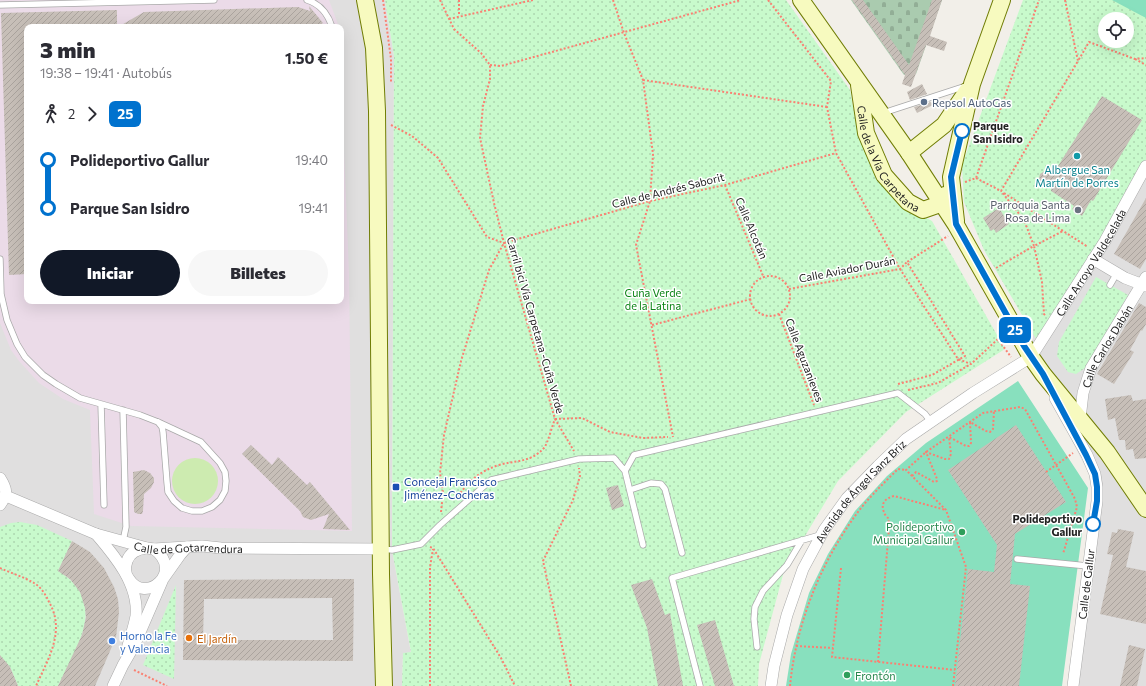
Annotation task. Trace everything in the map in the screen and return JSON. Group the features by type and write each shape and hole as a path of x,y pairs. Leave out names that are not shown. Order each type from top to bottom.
{"street":[{"path":"365,0 374,48 377,111 381,549 384,686"},
{"name":"Calle de la Vía Carpetana","path":"801,0 943,203 1031,357 1043,374 1107,452 1146,509"},
{"path":"958,227 952,182 972,84 1002,0"},
{"name":"Calle de la Vía Carpetana","path":"858,82 866,133 884,175 908,202 923,210 943,203 952,182"},
{"path":"908,153 944,125 972,84"},
{"name":"Calle Arroyo Valdecelada","path":"1031,357 1105,241 1146,166"},
{"path":"1093,259 1125,278 1145,282"},
{"name":"Calle Carlos Dabán","path":"1080,420 1083,393 1091,368 1145,282"},
{"name":"Avenida de Ángel Sanz Briz","path":"771,686 774,666 787,615 803,569 824,530 847,498 906,439 973,393 1031,357"},
{"name":"Calle de Gallur","path":"1043,374 1095,474 1097,487 1097,501 1074,686"},
{"name":"Calle de Gotarrendura","path":"0,478 5,486 3,501 96,534 150,548 202,546 220,548 381,549"},
{"path":"96,534 114,555 130,581 135,585 147,588 159,583 163,579 187,547"},
{"path":"113,686 134,646 165,572 166,566 164,559 160,554 150,548 139,549 132,553 127,560 125,568 134,595 136,615 123,665"}],"lane":[{"path":"0,5 214,0"},
{"path":"307,0 321,8 330,19 331,24"},
{"path":"881,113 972,84"},
{"path":"0,260 1,294 7,320 25,357 43,375 80,398 158,422 201,442 220,463 225,472 225,491 220,500 212,507 202,511 192,511 182,508 174,501 168,492 163,432 162,427 158,422"},
{"path":"1110,285 1117,273"},
{"path":"626,471 634,455 898,393 925,414 931,422"},
{"path":"101,404 104,505"},
{"path":"123,410 126,527 123,541"},
{"path":"381,549 392,550 421,544 440,525 491,480 578,459 614,458 626,471 643,545"},
{"path":"630,490 651,483 661,484 666,489 682,553"},
{"path":"700,686 672,578 821,535"},
{"path":"757,647 754,618 755,607 763,591 787,565 802,540"},
{"path":"1017,559 1088,566"}],"path":[{"path":"383,0 391,59 391,89"},
{"path":"440,0 454,29 481,53 490,65 501,66 741,0"},
{"path":"459,0 459,16"},
{"path":"449,19 533,0"},
{"path":"614,0 624,33 643,80 653,154 650,201 636,245 674,446"},
{"path":"768,0 831,81 827,107 836,153 900,269 958,359 971,364"},
{"path":"976,178 1039,0"},
{"path":"1065,0 1078,61"},
{"path":"1002,191 1089,42 1135,59 1146,66"},
{"path":"1135,59 1146,58"},
{"name":"Carril bici Vía Carpetana -Cuña Verde","path":"455,500 467,483 483,472 498,465 527,460 545,447 555,420 504,243 480,138 482,111 490,79 490,65"},
{"path":"643,80 827,107"},
{"path":"391,118 391,126 412,136 438,158 487,237 504,243 489,270 461,361 444,435 440,473 443,493 440,516"},
{"name":"Calle de Andrés Saborit","path":"504,243 650,201 725,185 836,153"},
{"path":"952,182 976,178 1002,191 1086,245"},
{"name":"Calle Alcotán","path":"725,185 764,278"},
{"path":"1002,191 1024,220 1034,246 1042,282 1044,314 1055,319"},
{"name":"Calle Aviador Durán","path":"788,288 900,269 907,262 958,227"},
{"path":"984,275 1063,230"},
{"path":"895,385 932,375 965,356 907,262"},
{"name":"Calle Aviador Durán","path":"764,278 776,277 788,288 790,294 788,306 779,314"},
{"path":"764,278 753,286 751,293 753,305 761,314 773,316 779,314"},
{"path":"652,325 751,300"},
{"name":"Calle Aguzanieves","path":"779,314 817,412"},
{"path":"898,393 938,383 971,364 998,339 1016,366"},
{"path":"906,470 926,452 983,413 1020,407 1025,409 1075,499 1077,507 1061,563"},
{"path":"970,422 990,432 993,429 994,411"},
{"path":"571,686 543,561 573,500 580,476 578,459 555,420 582,418 610,432 643,438 673,437 680,435"},
{"path":"948,437 969,446 971,443 970,422"},
{"path":"926,452 949,459 951,454 948,437"},
{"path":"1046,472 1082,447"},
{"path":"912,476 916,472 934,482 937,481 926,452"},
{"path":"790,686 791,668 796,646 815,586 833,551 855,516 880,486 898,469 906,470 946,510 966,567 953,686"},
{"path":"878,662 889,528 888,519 884,513 884,501 888,497 894,496 946,510"},
{"path":"430,686 430,567 433,548 440,525"},
{"path":"421,544 433,548 501,658 515,686"},
{"path":"0,568 34,583 46,596 54,613 56,626 53,649 36,686"},
{"path":"841,568 832,657 955,670"},
{"path":"796,646 833,648"},
{"path":"134,669 167,686"}],"shaded area":[{"path":"0,0 385,0 394,56 392,550 411,653 403,653 402,686 0,686"},
{"path":"0,0 329,0 338,24 24,24 24,304 344,304 344,150 349,273 352,531 131,526 94,514 90,410 63,399 39,383 11,350 0,323"},
{"path":"1146,159 1146,686 1069,686 1094,484 1024,346"}],"green space":[{"name":"Cuña Verde de la Latina","path":"385,0 786,0 850,90 859,139 898,202 932,221 1005,349 906,412 838,481 784,571 759,664 758,686 402,686 403,653 411,652 392,550 394,56"},
{"path":"851,0 942,0 916,74 904,75"},
{"path":"1023,0 1146,0 1146,166 1039,344 984,250 964,202 962,165"},
{"path":"1112,0 1146,0 1146,18"},
{"path":"1096,277 1128,295 1085,368 1076,374 1068,372 1057,356 1059,342"},
{"name":"Polideportivo Municipal Gallur","path":"1018,381 1088,488 1062,686 786,686 791,654 809,593 828,554 855,511 887,476 926,443"},
{"path":"195,458 208,462 214,468 218,481 214,494 208,500 195,504 182,500 176,494 172,481 176,468 182,462"},
{"path":"20,522 37,525 72,541 58,571 73,583 82,596 85,610 84,625 80,640 58,686 18,686 10,667 0,656 0,527 11,523"},
{"path":"176,585 174,679 143,665"}],"building":[{"path":"852,0 863,0 909,65 932,0 942,0 930,36 947,42 944,51 926,45 911,87 902,84 905,75"},
{"path":"309,6 322,24 123,24 144,12 298,7 310,11"},
{"path":"117,10 117,24 24,24 24,274 9,275 1,13"},
{"path":"922,84 927,94 910,100 907,92"},
{"name":"Albergue San Martín de Porres","path":"1102,96 1142,120 1093,201 1091,200 1082,216 1072,209 1074,206 1051,191 1051,188 1040,181 1039,178 1040,174 1046,170 1053,174"},
{"path":"931,102 933,105 917,113 914,107"},
{"path":"1146,198 1146,259 1140,269 1114,254"},
{"path":"999,208 1009,224 996,233 994,229 991,231 983,218"},
{"path":"1139,303 1146,307 1146,324 1130,350 1134,352 1114,384 1097,374"},
{"path":"1131,395 1133,401 1146,399 1146,458 1135,459 1133,449 1126,450 1125,440 1119,440 1115,418 1108,420 1105,399"},
{"path":"1016,425 1066,502 1015,534 1010,584 1030,586 1019,686 955,686 968,569 994,572 997,545 948,470"},
{"path":"251,445 272,465 278,457 307,485 310,482 350,530 323,529 329,514 311,520 303,517 300,511 242,454"},
{"path":"144,470 150,473 154,478 154,482 151,488 144,494 142,514 138,514 134,512 133,472"},
{"path":"618,485 624,506 612,510 606,488"},
{"path":"1118,529 1134,532 1126,567 1146,571 1146,624 1100,614 1113,555 1107,554 1112,532 1117,533"},
{"path":"72,541 90,552 104,568 114,587 118,599 119,612 116,637 95,686 58,686 82,635 86,617 80,592 70,579 58,571"},
{"path":"354,579 353,661 183,660 184,580","holes":["332,598 333,640 203,640 204,599"]},
{"path":"652,579 665,615 670,613 683,686 658,686 647,628 631,585"},
{"path":"715,620 734,686 715,686 697,625"},
{"path":"1129,645 1145,649 1137,686 1120,686"},
{"path":"0,655 10,667 18,686 0,686"}],"bus line":[{"name":"25","path":"962,131 951,177 956,224 1024,346 1043,374 1095,474 1097,501 1093,524"}],"place":[{"name":"Repsol AutoGas","path":"924,102"},
{"name":"Parque San Isidro","path":"962,131"},
{"name":"Albergue San Martín de Porres","path":"1077,156"},
{"name":"Parroquia Santa Rosa de Lima","path":"1078,210"},
{"name":"Concejal Francisco Jiménez-Cocheras","path":"396,487"},
{"name":"Polideportivo Gallur","path":"1093,524"},
{"name":"Polideportivo Municipal Gallur","path":"962,532"},
{"name":"El Jardín","path":"189,638"},
{"name":"Horno la Fe y Valencia","path":"112,641"},
{"name":"Frontón","path":"847,675"}]}
